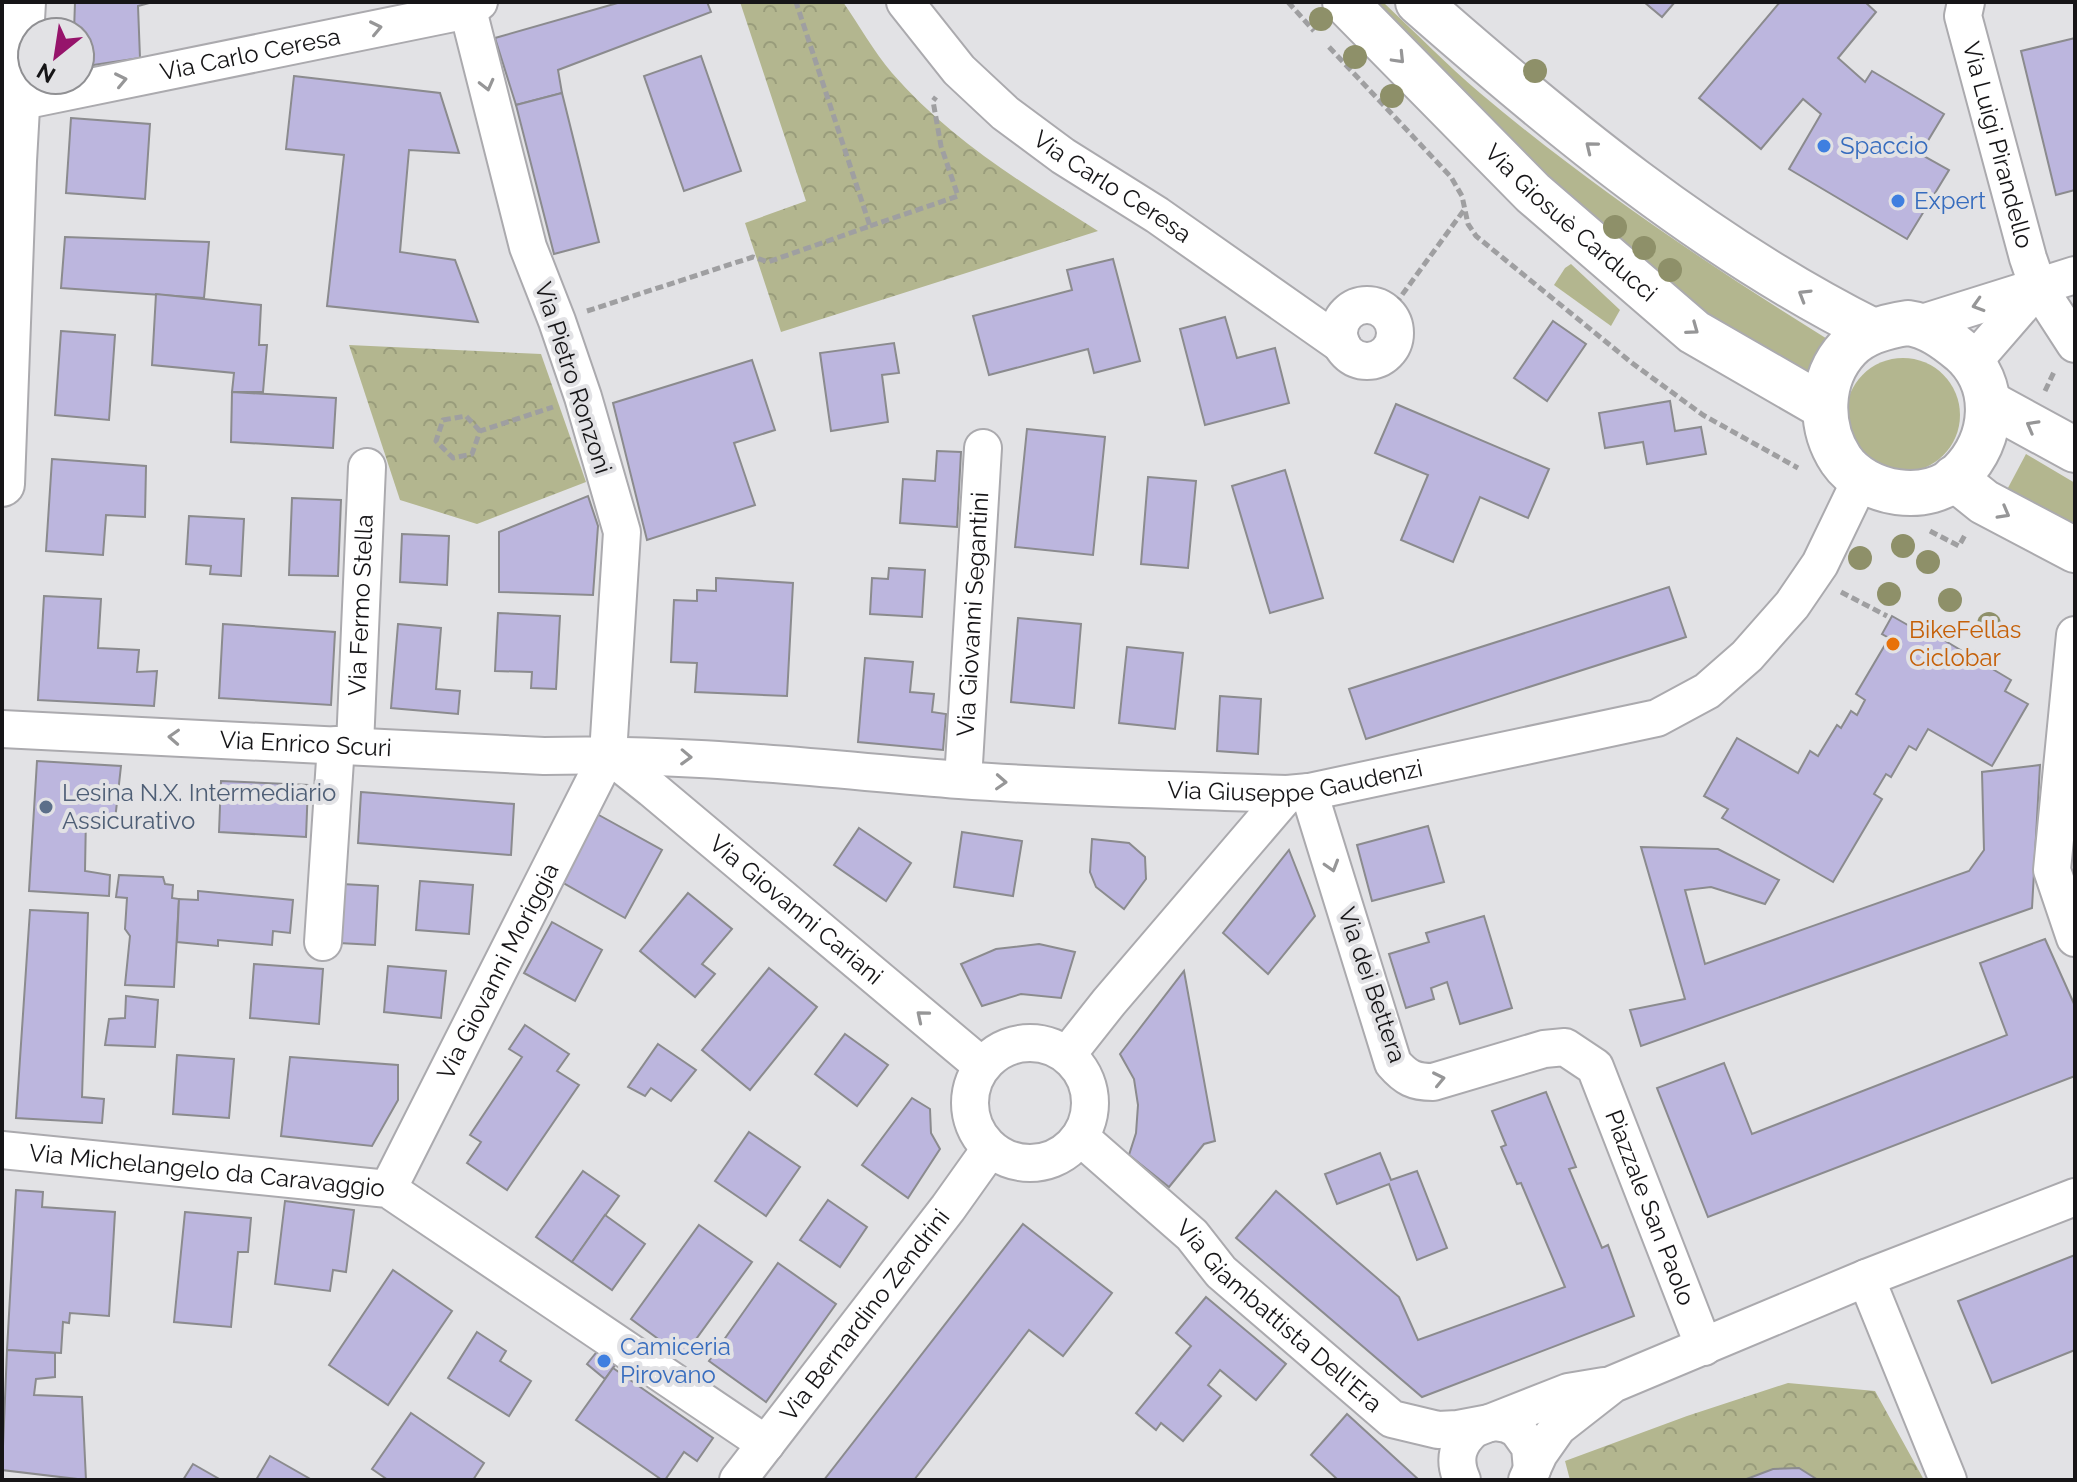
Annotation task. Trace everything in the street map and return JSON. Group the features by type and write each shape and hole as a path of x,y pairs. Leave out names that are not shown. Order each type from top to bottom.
{"main road":[{"path":"2,484 8,160 17,102 23,2"},
{"name":"Via Giosuè Carducci","path":"1345,2 1533,193 1694,332 1824,407"},
{"path":"1418,2 1620,171 1809,299 1873,331"},
{"path":"1919,324 1945,337 1973,362 1981,375 1989,403 1985,438 1961,474 1932,489 1903,494 1875,487 1843,463 1828,436 1824,407 1831,375 1848,348 1873,331 1892,325 1919,324"},
{"path":"1989,403 2075,450"},
{"path":"1954,478 1984,502 2069,554"}],"street":[{"name":"Via Carlo Ceresa","path":"905,2 959,70 1005,113 1063,156 1157,215 1342,345 1340,328 1348,313 1364,306 1381,309 1388,314"},
{"name":"Via Luigi Pirandello","path":"1966,2 1963,16 2038,287 2075,344"},
{"name":"Via Carlo Ceresa","path":"17,102 474,4"},
{"name":"Via Pietro Ronzoni","path":"474,4 528,247 583,397 622,532 608,754"},
{"path":"1919,324 2075,275"},
{"path":"1973,362 2038,287"},
{"name":"Via Giovanni Segantini","path":"963,780 983,448"},
{"name":"Via Fermo Stella","path":"323,942 345,745 367,467"},
{"name":"Via Giuseppe Gaudenzi","path":"608,754 733,759 963,780 1298,793 1657,718 1707,691 1747,656 1792,605 1813,576 1861,479"},
{"path":"2075,635 2052,870 2075,938"},
{"name":"Via Enrico Scuri","path":"2,729 544,756 608,754"},
{"name":"Via Giovanni Cariani","path":"608,754 982,1066"},
{"name":"Via Giovanni Moriggia","path":"388,1189 608,754"},
{"path":"1067,1055 1109,1002 1298,793"},
{"name":"Via dei Bettera","path":"1298,793 1393,1063 1405,1077 1417,1082 1433,1082 1544,1049 1565,1047 1595,1067"},
{"path":"1032,1043 1050,1046 1067,1055 1087,1085 1090,1102 1088,1120 1080,1137 1066,1151 1048,1161 1027,1163 1007,1159 990,1149 971,1118 969,1099 973,1082 982,1066 996,1053 1013,1045 1032,1043"},
{"name":"Piazzale San Paolo","path":"1595,1067 1704,1347"},
{"name":"Via Giambattista Dell'Era","path":"1080,1137 1192,1235 1221,1272 1392,1419 1438,1430 1484,1424"},
{"name":"Via Bernardino Zendrini","path":"738,1480 990,1149"},
{"name":"Via Michelangelo da Caravaggio","path":"2,1150 388,1189 766,1444"},
{"path":"1462,1480 1457,1468 1460,1446 1465,1436 1484,1424 1568,1392 1613,1384 1866,1278 2075,1197"},
{"path":"1866,1278 1948,1480"},
{"path":"1530,1475 1558,1427 1613,1384"},
{"path":"1484,1424 1495,1422 1517,1429 1530,1447 1530,1475"}],"path":[{"path":"796,2 870,226"},
{"path":"557,321 753,257 768,262 958,196 941,146 933,101 959,70"},
{"path":"1388,314 1464,210"},
{"path":"480,431 583,397"},
{"path":"466,416 480,431 472,454 453,458 436,441 443,420 466,416"},
{"path":"1813,576 1887,616"}],"green space":[{"path":"740,2 843,2 885,65 938,119 989,160 1098,231 781,332 745,223 806,201"},
{"path":"1363,2 1383,2 1468,82 1564,160 1696,254 1832,342 1808,381 1720,340"},
{"path":"1571,264 1620,310 1611,326 1554,285"},
{"path":"349,345 541,354 586,482 477,524 400,500"},
{"path":"1903,358 1925,363 1943,375 1955,393 1960,415 1955,437 1943,455 1925,467 1903,472 1881,467 1863,455 1851,437 1846,415 1851,393 1863,375 1881,363"},
{"path":"2026,454 2075,483 2075,538 2001,501"},
{"path":"1788,1383 1875,1391 1924,1480 1818,1480 1798,1468 1773,1469 1744,1480 1570,1480 1565,1461"}],"building":[{"path":"75,2 153,2 138,6 140,58 96,65 96,16 75,16"},
{"path":"621,2 707,2 711,12 558,70 562,93 516,105 495,38"},
{"path":"1644,2 1675,2 1662,17"},
{"path":"1780,2 1865,2 1876,12 1838,58 1865,82 1872,71 1944,114 1920,154 1949,170 1907,239 1789,169 1821,114 1803,99 1761,149 1699,98"},
{"path":"2075,38 2075,190 2056,195 2021,51"},
{"path":"701,56 741,171 684,191 644,76"},
{"path":"294,76 440,93 459,153 409,150 400,252 455,260 478,322 327,306 344,155 286,149"},
{"path":"562,93 599,242 554,254 516,105"},
{"path":"71,118 150,124 145,199 66,193"},
{"path":"65,237 209,242 204,298 61,288"},
{"path":"1113,259 1140,361 1094,373 1088,349 989,375 973,316 1072,290 1067,270"},
{"path":"156,294 261,305 259,345 267,345 263,392 232,392 234,373 152,365"},
{"path":"1225,317 1237,358 1275,348 1289,403 1205,425 1180,329"},
{"path":"1553,321 1586,344 1547,401 1514,378"},
{"path":"61,331 115,335 109,420 55,415"},
{"path":"894,343 899,373 882,375 888,422 831,431 820,353"},
{"path":"752,360 775,430 734,443 755,505 647,540 613,403"},
{"path":"232,392 336,398 333,448 231,442"},
{"path":"1670,401 1675,431 1701,427 1706,454 1647,464 1643,442 1605,448 1599,413"},
{"path":"1396,404 1549,469 1528,518 1480,497 1453,562 1401,540 1428,475 1375,453"},
{"path":"1027,429 1105,437 1093,555 1015,547"},
{"path":"937,451 961,452 957,527 900,523 903,479 935,481"},
{"path":"52,459 146,466 145,517 106,515 103,555 46,551"},
{"path":"1285,470 1323,598 1270,613 1232,486"},
{"path":"1148,477 1196,481 1188,568 1141,564"},
{"path":"588,496 598,526 593,595 499,592 499,532"},
{"path":"292,498 341,500 338,576 289,575"},
{"path":"189,516 244,519 241,576 210,574 211,566 186,564"},
{"path":"402,534 449,536 447,585 400,582"},
{"path":"889,568 925,570 922,617 870,614 872,578 888,579"},
{"path":"716,578 793,583 787,696 695,692 697,663 671,662 674,600 697,601 697,590 716,591"},
{"path":"1669,587 1686,637 1366,739 1349,689"},
{"path":"44,596 101,599 98,648 139,650 137,672 157,671 154,706 38,700"},
{"path":"498,613 560,616 556,689 531,688 532,672 495,671"},
{"path":"1892,616 1934,640 1937,636 2011,680 2005,691 2028,704 1992,766 1928,729 1916,750 1909,746 1891,777 1886,774 1874,794 1882,799 1833,882 1722,818 1728,809 1704,796 1737,738 1798,773 1810,751 1818,756 1837,725 1841,728 1851,711 1857,715 1865,700 1856,694 1889,638 1882,634"},
{"path":"1018,618 1081,624 1074,708 1011,702"},
{"path":"223,624 335,632 331,705 219,698"},
{"path":"398,624 441,628 436,689 460,691 458,714 391,708"},
{"path":"1127,647 1183,653 1175,729 1119,723"},
{"path":"865,658 913,662 910,692 934,694 932,712 946,714 943,750 858,742"},
{"path":"1220,696 1261,699 1258,754 1217,751"},
{"path":"37,761 121,766 115,820 86,815 85,871 110,875 109,896 29,891"},
{"path":"2040,765 2032,908 1641,1046 1630,1010 1685,999 1641,847 1718,849 1779,880 1765,904 1711,887 1685,890 1705,964 1969,871 1984,850 1982,772"},
{"path":"221,781 308,785 306,837 219,832"},
{"path":"361,792 514,804 511,855 358,843"},
{"path":"597,814 662,850 625,918 560,881"},
{"path":"1428,826 1444,882 1372,901 1357,845"},
{"path":"859,828 911,863 886,901 834,865"},
{"path":"962,832 1022,841 1013,896 954,887"},
{"path":"1092,839 1129,843 1145,857 1146,879 1124,909 1096,887 1090,872"},
{"path":"1289,850 1315,916 1268,974 1223,933"},
{"path":"119,875 163,877 165,884 173,885 172,898 179,899 174,987 125,985 130,936 125,929 127,898 116,897"},
{"path":"420,881 473,885 469,934 416,930"},
{"path":"342,884 378,886 375,945 339,943"},
{"path":"198,891 293,900 290,933 273,931 272,945 218,940 218,946 177,942 179,899 198,900"},
{"path":"688,893 732,929 702,964 715,974 695,997 640,951"},
{"path":"30,910 88,913 82,1097 104,1099 102,1123 16,1118"},
{"path":"1484,916 1512,1008 1460,1024 1447,982 1431,988 1434,999 1406,1008 1389,954 1429,942 1426,933"},
{"path":"552,922 602,950 575,1001 524,973"},
{"path":"2045,939 2075,1006 2075,1076 1708,1217 1657,1088 1724,1063 1752,1134 2007,1035 1980,963"},
{"path":"1039,944 1075,952 1061,998 1021,994 982,1006 961,964 996,949"},
{"path":"254,964 323,969 319,1024 250,1018"},
{"path":"388,966 446,971 441,1018 384,1012"},
{"path":"769,968 817,1007 750,1090 702,1050"},
{"path":"1184,971 1215,1141 1204,1144 1169,1187 1129,1155 1136,1133 1138,1105 1134,1079 1120,1054"},
{"path":"126,996 158,1000 155,1047 105,1045 109,1019 125,1018"},
{"path":"525,1025 569,1054 557,1071 579,1085 507,1190 467,1163 481,1142 470,1135 522,1057 509,1049"},
{"path":"845,1034 888,1065 857,1106 815,1074"},
{"path":"658,1044 696,1070 671,1101 651,1088 645,1096 628,1087"},
{"path":"177,1055 234,1059 229,1118 173,1114"},
{"path":"290,1057 398,1065 398,1100 372,1146 281,1136"},
{"path":"1546,1092 1576,1167 1569,1169 1602,1248 1608,1245 1634,1316 1422,1397 1236,1238 1276,1191 1399,1297 1418,1340 1565,1287 1521,1183 1517,1184 1501,1147 1506,1145 1492,1111"},
{"path":"912,1098 930,1109 931,1133 940,1149 908,1198 862,1165"},
{"path":"749,1132 800,1167 766,1216 715,1181"},
{"path":"1380,1153 1391,1180 1417,1171 1447,1248 1417,1260 1389,1184 1337,1204 1325,1174"},
{"path":"583,1171 619,1196 572,1262 536,1237"},
{"path":"16,1190 43,1192 42,1207 115,1212 109,1316 70,1313 69,1323 63,1322 61,1353 7,1350"},
{"path":"828,1200 867,1227 840,1267 800,1240"},
{"path":"285,1201 354,1210 346,1272 333,1270 330,1291 275,1284"},
{"path":"185,1212 251,1218 248,1252 238,1252 231,1327 174,1322"},
{"path":"605,1215 645,1244 612,1290 572,1262"},
{"path":"1023,1224 1112,1293 1063,1356 1029,1330 914,1480 824,1480"},
{"path":"699,1225 752,1262 683,1357 631,1319"},
{"path":"2075,1255 2075,1350 1992,1383 1958,1301"},
{"path":"778,1263 836,1304 766,1402 709,1361"},
{"path":"393,1270 452,1311 388,1405 329,1365"},
{"path":"1206,1297 1286,1364 1256,1400 1220,1370 1208,1385 1221,1396 1183,1441 1161,1423 1156,1430 1136,1413 1191,1346 1176,1333"},
{"path":"477,1332 506,1351 500,1361 531,1381 509,1416 448,1378"},
{"name":"Camiceria Pirovano","path":"603,1344 621,1357 605,1379 587,1364"},
{"path":"7,1350 55,1353 55,1377 36,1379 34,1395 82,1397 86,1480 2,1470"},
{"path":"613,1368 713,1438 697,1461 684,1452 662,1480 576,1420"},
{"path":"411,1413 484,1463 473,1480 388,1480 372,1469"},
{"path":"1347,1414 1419,1480 1338,1480 1311,1455"},
{"path":"270,1456 312,1480 256,1480"},
{"path":"193,1464 221,1480 183,1480"},
{"path":"1799,1468 1818,1480 1744,1480 1773,1469"}],"place":[{"name":"Spaccio","path":"1824,146"},
{"name":"Expert","path":"1898,201"},
{"name":"BikeFellas Ciclobar","path":"1893,644"},
{"name":"Lesina N.X. Intermediario Assicurativo","path":"46,807"},
{"name":"Camiceria Pirovano","path":"604,1361"}]}
